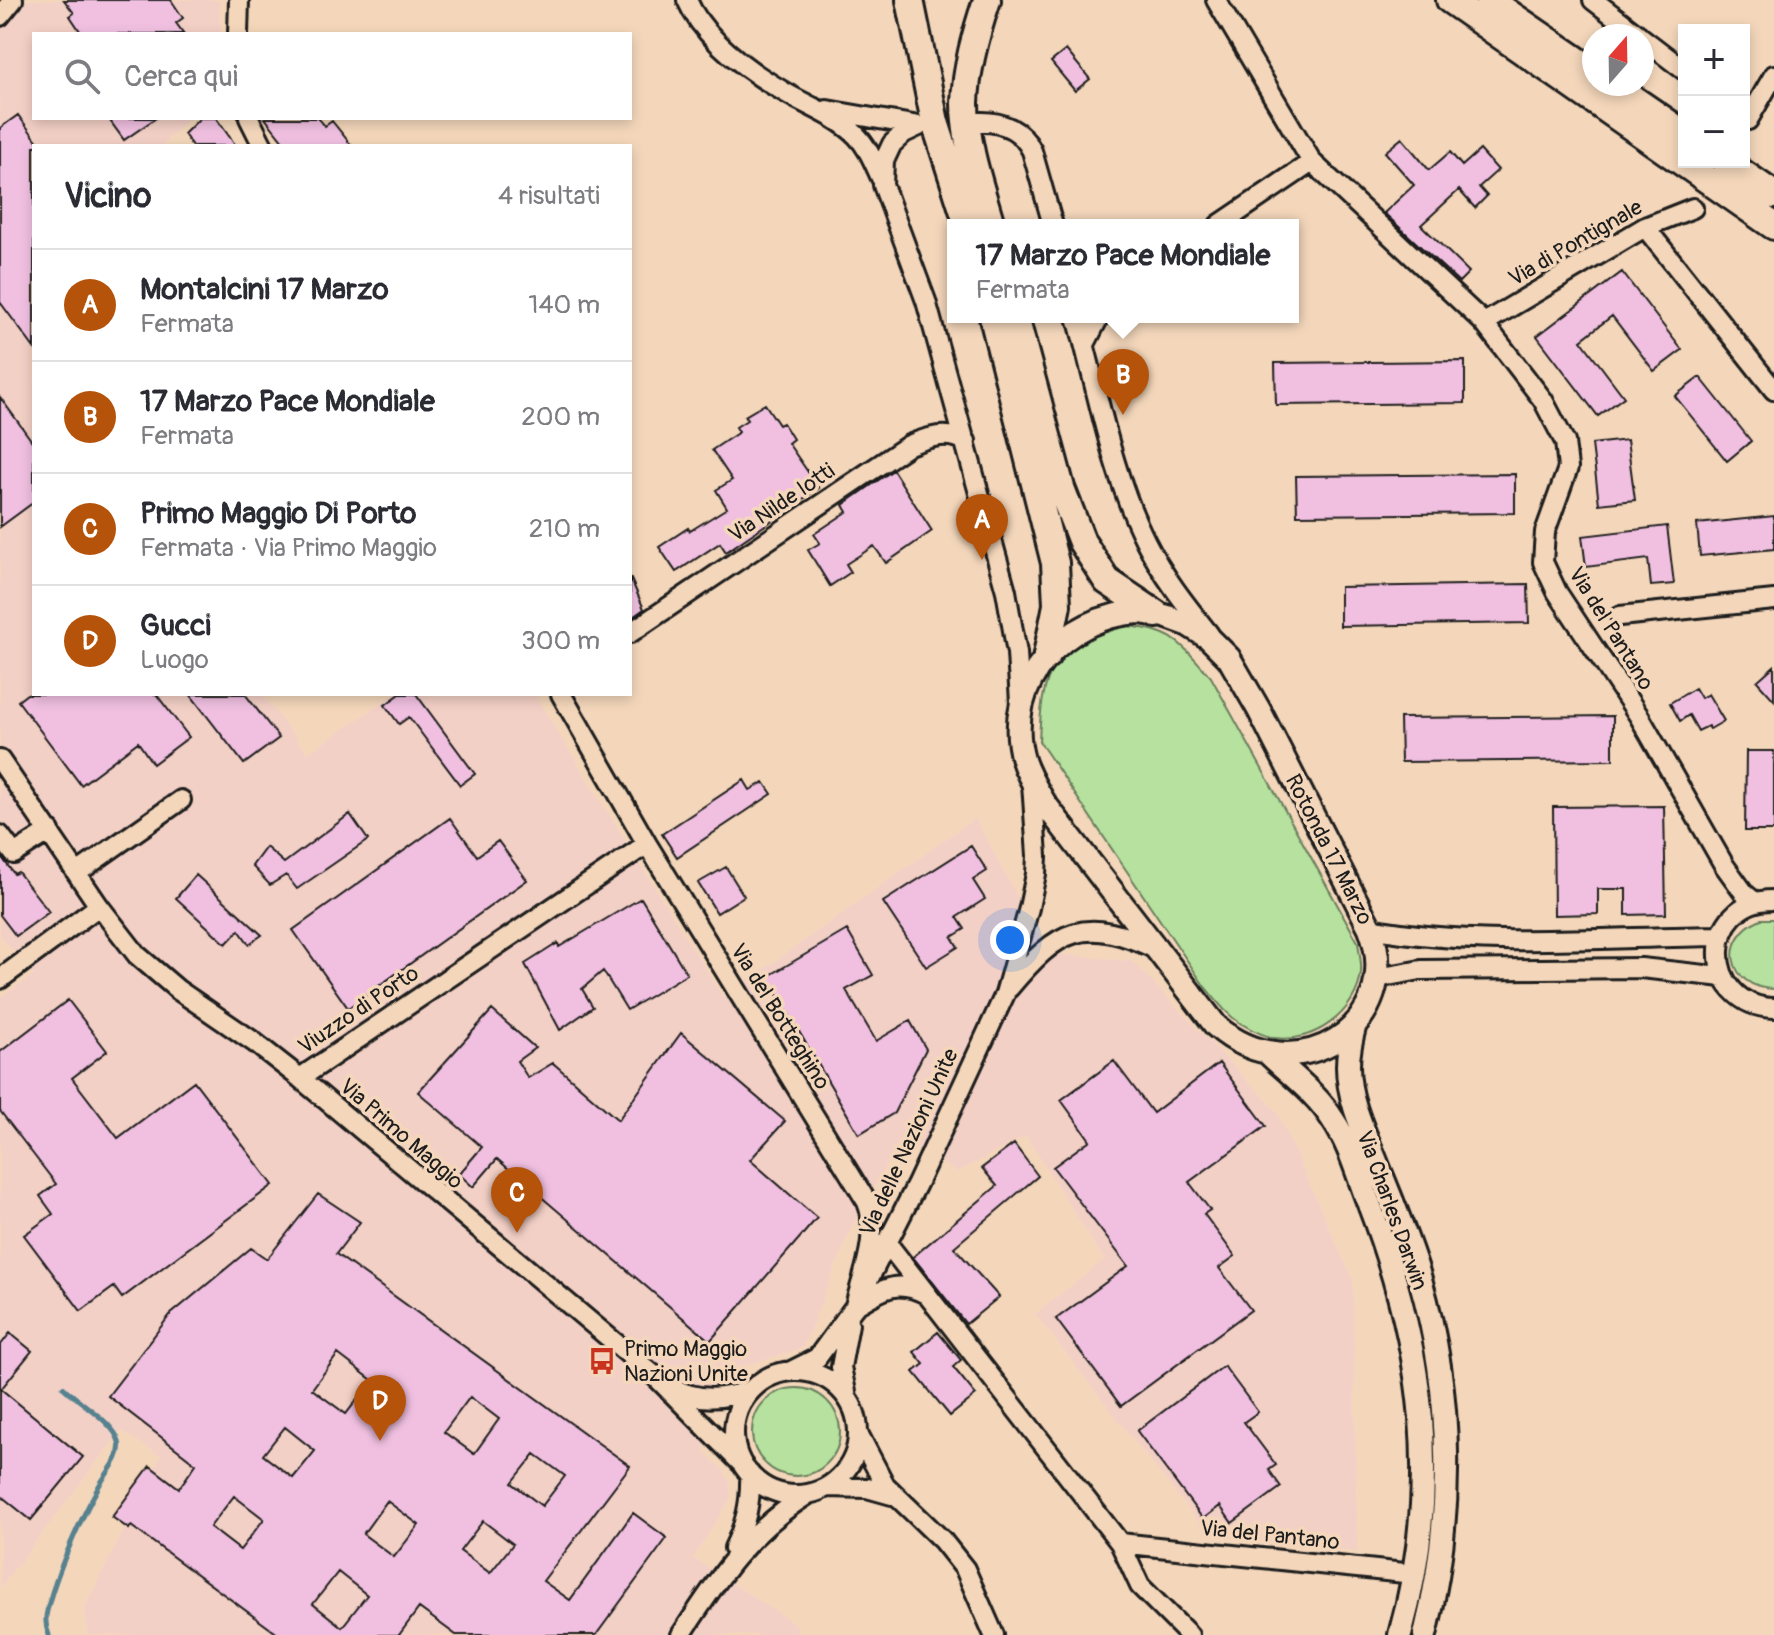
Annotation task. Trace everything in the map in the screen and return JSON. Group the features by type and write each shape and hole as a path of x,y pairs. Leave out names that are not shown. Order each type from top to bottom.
{"highway":[{"path":"908,0 935,122 966,219"},
{"path":"924,0 961,145 989,219"},
{"path":"979,188 965,103 971,56 987,0"},
{"path":"1450,0 1774,226"},
{"path":"1489,0 1582,64"},
{"path":"1510,0 1545,39"},
{"path":"1629,96 1678,130"},
{"path":"1735,168 1774,195"},
{"path":"995,323 1055,563 1057,605 1047,655"},
{"path":"1017,323 1061,488 1082,542 1107,581 1156,614"}],"main road":[{"name":"Rotonda 17 Marzo","path":"1121,613 1156,614 1187,624 1218,646 1245,684 1370,928 1378,954 1377,978 1370,1000 1355,1024 1332,1043 1309,1052 1285,1056 1269,1054 1236,1042 1216,1026 1045,804 1031,780 1022,753 1021,711 1030,683 1047,655 1070,633 1103,618 1121,613"},
{"name":"Via Charles Darwin","path":"1355,1024 1348,1065 1354,1098 1420,1277 1444,1405 1446,1510 1438,1578 1425,1635"},
{"name":"Via Charles Darwin","path":"1269,1054 1326,1109 1340,1131 1385,1247 1405,1313 1420,1404 1423,1455 1419,1537 1400,1635"}],"street":[{"path":"0,16 13,0"},
{"path":"238,32 239,0"},
{"name":"Via del Pantano","path":"1216,0 1312,162 1484,323 1543,400 1565,442 1568,468 1545,532 1543,562 1557,592 1639,716 1724,865 1745,894 1765,901"},
{"path":"1593,0 1624,24"},
{"path":"685,4 743,64 787,94 816,108 861,141 871,156 926,301 966,441 1011,611 1021,711"},
{"path":"1654,47 1678,65"},
{"path":"1750,112 1774,75"},
{"path":"816,108 919,126 904,133 892,144 884,161 883,185"},
{"path":"250,120 262,144"},
{"path":"979,122 1005,125 1030,145 1051,219"},
{"path":"1228,219 1312,162"},
{"name":"Via di Pontignale","path":"1484,323 1645,227 1693,208"},
{"path":"1645,227 1774,390"},
{"path":"1079,323 1122,483 1139,528 1173,587 1218,646"},
{"path":"1085,344 1096,323"},
{"name":"Via Nilde Iotti","path":"632,632 909,445 940,435 957,436 966,441"},
{"path":"1620,616 1774,600"},
{"name":"Via del Botteghino","path":"562,696 647,844 867,1202 871,1232 854,1308"},
{"name":"Viuzzo di Porto","path":"0,760 99,906 137,955 300,1078 647,844"},
{"name":"Via delle Nazioni Unite","path":"791,1371 817,1358 854,1308 1005,994 1036,874 1031,780"},
{"path":"77,873 181,800"},
{"path":"0,835 14,854 50,831"},
{"name":"Via del Pantano","path":"1721,936 1735,914 1765,901"},
{"path":"0,979 99,906"},
{"path":"1370,928 1421,937 1516,940 1721,936 1718,955 1723,977 1734,992 1745,1000 1774,1008"},
{"name":"Via delle Nazioni Unite","path":"1005,994 1046,947 1079,932 1111,933 1158,950"},
{"path":"1377,978 1421,970 1641,968 1701,972 1723,977"},
{"name":"Via Primo Maggio","path":"300,1078 657,1378 746,1469"},
{"path":"887,1243 1120,1543 1140,1586 1189,1635"},
{"path":"854,1308 882,1289 894,1286 905,1285 927,1294"},
{"name":"Via delle Nazioni Unite","path":"848,1399 843,1386 842,1351 854,1308"},
{"path":"681,1635 725,1569 763,1527 847,1468 855,1451 858,1433 856,1415 848,1399 835,1385 819,1375 791,1371 772,1376 751,1390 739,1409 734,1430 735,1444 746,1469 750,1502 746,1521 725,1569"},
{"name":"Via Primo Maggio","path":"657,1378 680,1392 700,1398 723,1398 751,1390"},
{"path":"858,1433 872,1464 892,1495 942,1540 965,1569 994,1635"},
{"path":"746,1469 777,1492 867,1488 892,1495"},
{"name":"Via del Pantano","path":"1120,1543 1414,1574"}],"shaded area":[{"path":"0,0 219,0 221,32 32,32 32,120 186,120 163,144 32,144 32,696 263,696 308,753 392,696 535,696 724,998 975,818 1048,953 1132,961 1276,1110 1353,1280 1357,1552 1206,1532 1035,1314 1104,1260 1026,1136 958,1172 901,1140 853,1224 803,1348 710,1376 704,1453 723,1470 730,1482 731,1498 693,1558 798,1626 796,1635 88,1635 84,1608 161,1456 121,1431 0,1588 0,997 34,975 0,936"}],"green space":[{"path":"1126,626 1155,631 1175,640 1211,677 1358,942 1361,969 1358,987 1342,1012 1318,1030 1289,1039 1275,1038 1248,1028 1226,1011 1205,987 1039,741 1045,688 1058,660 1080,643"},
{"path":"1761,919 1774,919 1774,989 1746,980 1734,960 1738,937"},
{"path":"796,1388 821,1395 833,1407 840,1432 833,1457 821,1469 796,1476 771,1469 759,1457 752,1432 759,1407 771,1395"}],"building":[{"path":"64,0 171,0 183,18 176,23 183,32 81,32 70,16 74,13"},
{"path":"1066,50 1090,79 1075,91 1051,62"},
{"path":"18,115 40,144 32,144 32,345 0,302 0,128"},
{"path":"109,120 153,120 124,140"},
{"path":"198,120 217,120 235,144 191,144 184,134"},
{"path":"267,120 320,120 325,126 332,121 350,144 285,144"},
{"path":"1402,138 1429,170 1450,152 1462,166 1480,150 1498,170 1479,187 1487,196 1475,208 1459,190 1421,225 1469,272 1459,282 1384,213 1414,185 1385,152"},
{"path":"1622,272 1682,350 1654,371 1612,316 1581,340 1624,397 1598,416 1537,336"},
{"path":"1465,361 1465,403 1276,405 1275,363"},
{"path":"1700,377 1751,441 1727,461 1675,396"},
{"path":"0,397 32,441 32,503 0,527"},
{"path":"765,404 779,425 783,423 793,439 788,443 819,488 726,552 720,543 676,572 659,547 727,508 716,490 732,480 712,450 739,432 736,427 747,420 745,416"},
{"path":"1627,440 1635,500 1599,504 1592,444"},
{"path":"893,470 932,531 886,563 874,546 846,564 851,572 830,586 808,550 820,543 814,534 847,512 843,505"},
{"path":"1515,474 1515,513 1297,515 1296,476"},
{"path":"1774,516 1774,549 1700,556 1697,524"},
{"path":"1667,526 1674,584 1651,586 1648,559 1586,567 1582,536"},
{"path":"632,582 644,609 632,618"},
{"path":"1528,584 1529,623 1340,626 1340,587"},
{"path":"1774,666 1774,700 1757,681"},
{"path":"1695,688 1701,698 1708,694 1724,721 1710,729 1708,726 1698,731 1689,715 1680,721 1670,703"},
{"path":"27,694 158,696 189,737 153,764 138,742 81,785 18,701"},
{"path":"192,696 247,696 279,738 244,764"},
{"path":"397,696 417,696 475,774 460,785 409,717 399,724 385,705"},
{"path":"1613,716 1613,760 1401,762 1400,718"},
{"path":"1746,751 1774,751 1774,831 1745,831"},
{"path":"744,780 750,790 764,782 772,794 677,857 662,834"},
{"path":"1664,806 1666,914 1626,915 1626,889 1598,889 1598,914 1554,915 1553,807"},
{"path":"350,814 368,840 297,889 286,875 270,885 252,866 266,847 284,863"},
{"path":"450,818 477,856 498,841 527,880 348,1008 293,930"},
{"path":"971,846 987,871 973,880 985,899 957,917 965,929 952,937 958,947 926,967 883,902"},
{"path":"0,855 14,874 18,872 49,912 16,936 0,915"},
{"path":"726,867 744,896 717,913 698,883"},
{"path":"196,875 262,935 249,944 239,930 226,944 176,898"},
{"path":"641,898 687,974 627,1010 603,971 582,989 593,1007 560,1030 525,964"},
{"path":"847,930 873,975 846,990 876,1041 910,1021 926,1049 894,1113 859,1134 767,977"},
{"path":"68,1000 107,1051 72,1078 118,1138 194,1081 273,1185 122,1298 114,1287 81,1311 24,1235 53,1214 40,1196 56,1184 0,1111 0,1052"},
{"path":"492,1010 535,1048 517,1061 528,1078 553,1063 618,1120 681,1033 785,1121 750,1160 817,1218 710,1341 497,1159 473,1187 459,1174 482,1147 418,1092"},
{"path":"1114,1061 1153,1113 1219,1063 1266,1126 1189,1182 1210,1210 1204,1214 1235,1256 1219,1268 1251,1310 1121,1406 1056,1319 1128,1266 1053,1167 1090,1140 1061,1100"},
{"path":"1014,1144 1038,1176 954,1247 999,1297 966,1324 913,1257 997,1186 982,1168"},
{"path":"318,1194 360,1222 336,1254 630,1466 543,1581 570,1600 633,1513 667,1538 596,1635 456,1635 419,1608 399,1635 279,1635 131,1526 129,1529 112,1517 150,1466 179,1488 196,1464 108,1396 170,1315 251,1248 267,1259","holes":["338,1354 372,1380 346,1414 312,1389","470,1397 499,1419 474,1454 444,1432","285,1427 315,1451 293,1478 263,1455","535,1454 565,1476 542,1506 512,1483","234,1496 264,1519 240,1550 210,1527","387,1501 419,1525 394,1557 363,1534","483,1521 513,1544 490,1573 460,1551","338,1572 367,1595 342,1627 313,1604"]},
{"path":"938,1332 961,1360 953,1367 976,1395 950,1416 914,1372 924,1364 914,1352"},
{"path":"10,1333 32,1351 1,1389 83,1457 31,1520 0,1495 0,1346"},
{"path":"1224,1366 1258,1412 1244,1422 1276,1465 1269,1470 1281,1487 1232,1523 1220,1506 1203,1519 1137,1431"}],"waterway":[{"path":"49,1635 46,1614 62,1564 84,1514 120,1448 111,1428 63,1387"}],"place":[{"name":"17 Marzo Pace Mondiale","path":"1123,415"},
{"name":"Montalcini 17 Marzo","path":"982,560"},
{"name":"Primo Maggio Di Porto","path":"517,1233"},
{"name":"Primo Maggio Nazioni Unite","path":"602,1361"},
{"name":"Gucci","path":"380,1441"}]}
